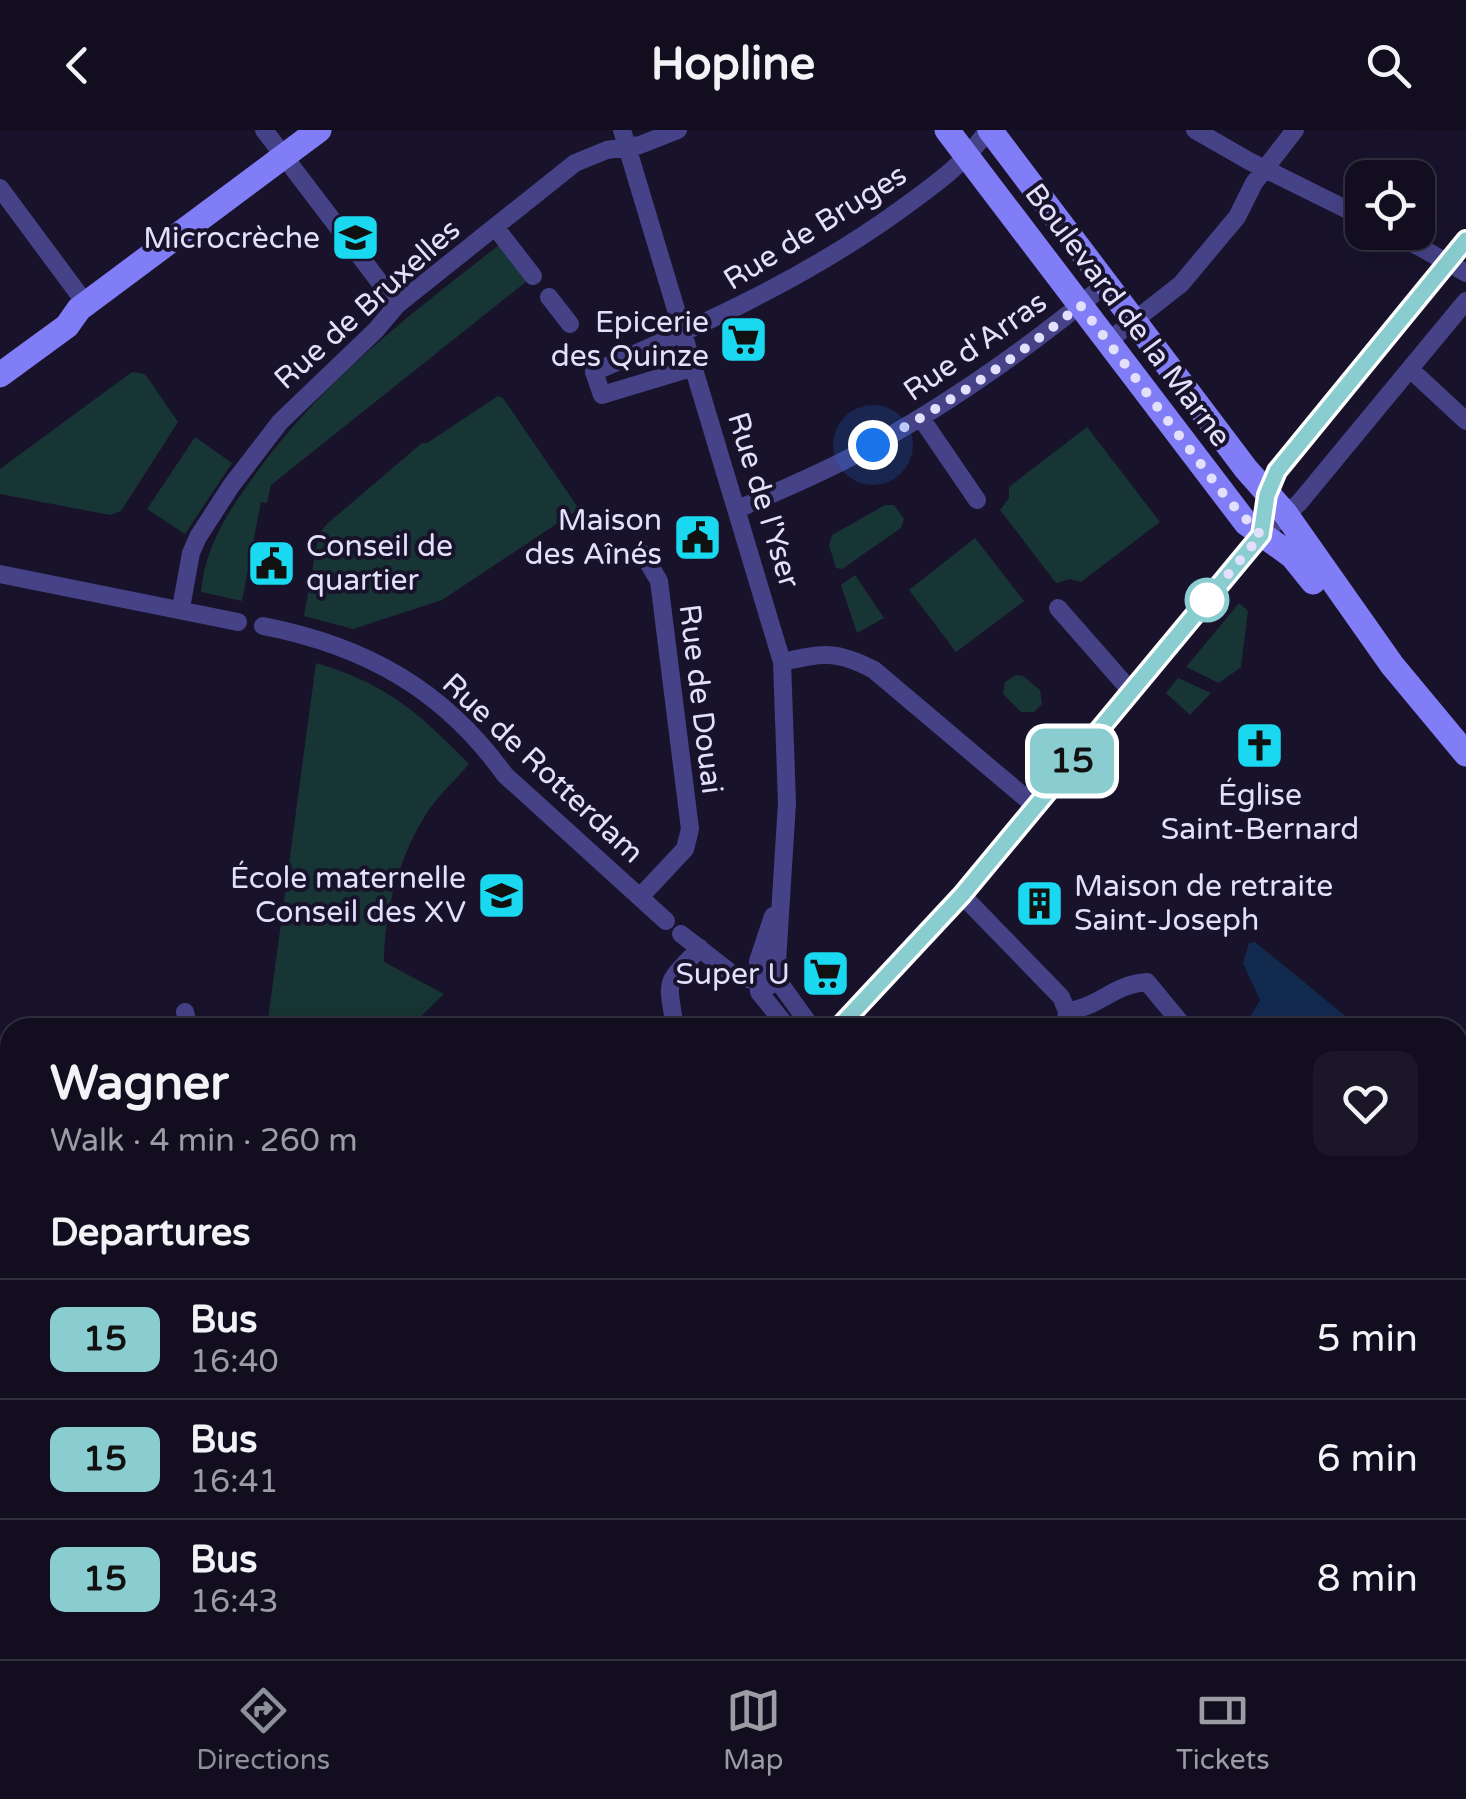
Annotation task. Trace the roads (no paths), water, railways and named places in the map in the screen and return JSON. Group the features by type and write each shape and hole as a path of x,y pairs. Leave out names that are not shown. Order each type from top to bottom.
{"street":[{"path":"264,130 397,305"},
{"path":"0,375 66,326 82,307 319,130"},
{"name":"Rue de Bruxelles","path":"180,608 198,537 232,486 280,422 397,305 574,162 606,150 624,138 678,130"},
{"name":"Boulevard de la Marne","path":"947,130 1228,500 1261,535 1292,556 1356,634 1392,665"},
{"name":"Boulevard de la Marne","path":"989,130 1276,504 1392,665"},
{"name":"Rue de Bruges","path":"695,367 602,395 594,372 778,288 830,257 968,158 989,130"},
{"path":"1195,130 1345,208"},
{"path":"1108,342 1182,284 1237,217 1265,168 1295,130"},
{"name":"Rue de l'Yser","path":"624,138 782,662 787,803 775,963 776,978 804,1018"},
{"path":"0,188 82,307"},
{"path":"499,232 533,276"},
{"path":"847,1018 962,895 1261,535 1276,504 1277,471 1294,446 1466,240"},
{"path":"1428,250 1466,273"},
{"name":"Rue d'Arras","path":"738,508 848,459 922,418 1005,363 1106,283"},
{"path":"549,296 570,324"},
{"path":"1276,504 1300,502 1466,301"},
{"path":"0,357 57,315 82,307"},
{"path":"1410,369 1466,421"},
{"path":"922,418 977,500"},
{"name":"Rue de Douai","path":"640,897 684,849 690,835 658,581 643,554"},
{"path":"0,574 238,622"},
{"path":"1058,608 1130,690"},
{"name":"Rue de Rotterdam","path":"263,626 357,652 403,676 444,707 484,746 505,775 666,920"},
{"path":"782,662 823,652 846,656 874,670 1036,806"},
{"path":"1392,665 1465,749"},
{"path":"962,895 1061,997 1066,1018"},
{"name":"Rue de l'Yser","path":"758,984 758,961 780,896"},
{"path":"680,934 731,974 785,994"},
{"path":"673,1018 668,986 671,977 700,948"},
{"path":"1068,1018 1126,983 1146,982 1177,1018"},
{"path":"758,984 763,1000 779,1018"}],"water":[{"path":"1255,942 1348,1018 1249,1018 1260,1000 1243,963 1249,943"}],"place":[{"name":"Microcrèche","path":"355,238"},
{"name":"Epicerie des Quinze","path":"744,339"},
{"name":"Maison des Aînés","path":"697,537"},
{"name":"Conseil de quartier","path":"271,563"},
{"name":"Église Saint-Bernard","path":"1260,746"},
{"name":"École maternelle Conseil des XV","path":"501,895"},
{"name":"Maison de retraite Saint-Joseph","path":"1039,903"},
{"name":"Super U","path":"825,974"}]}
